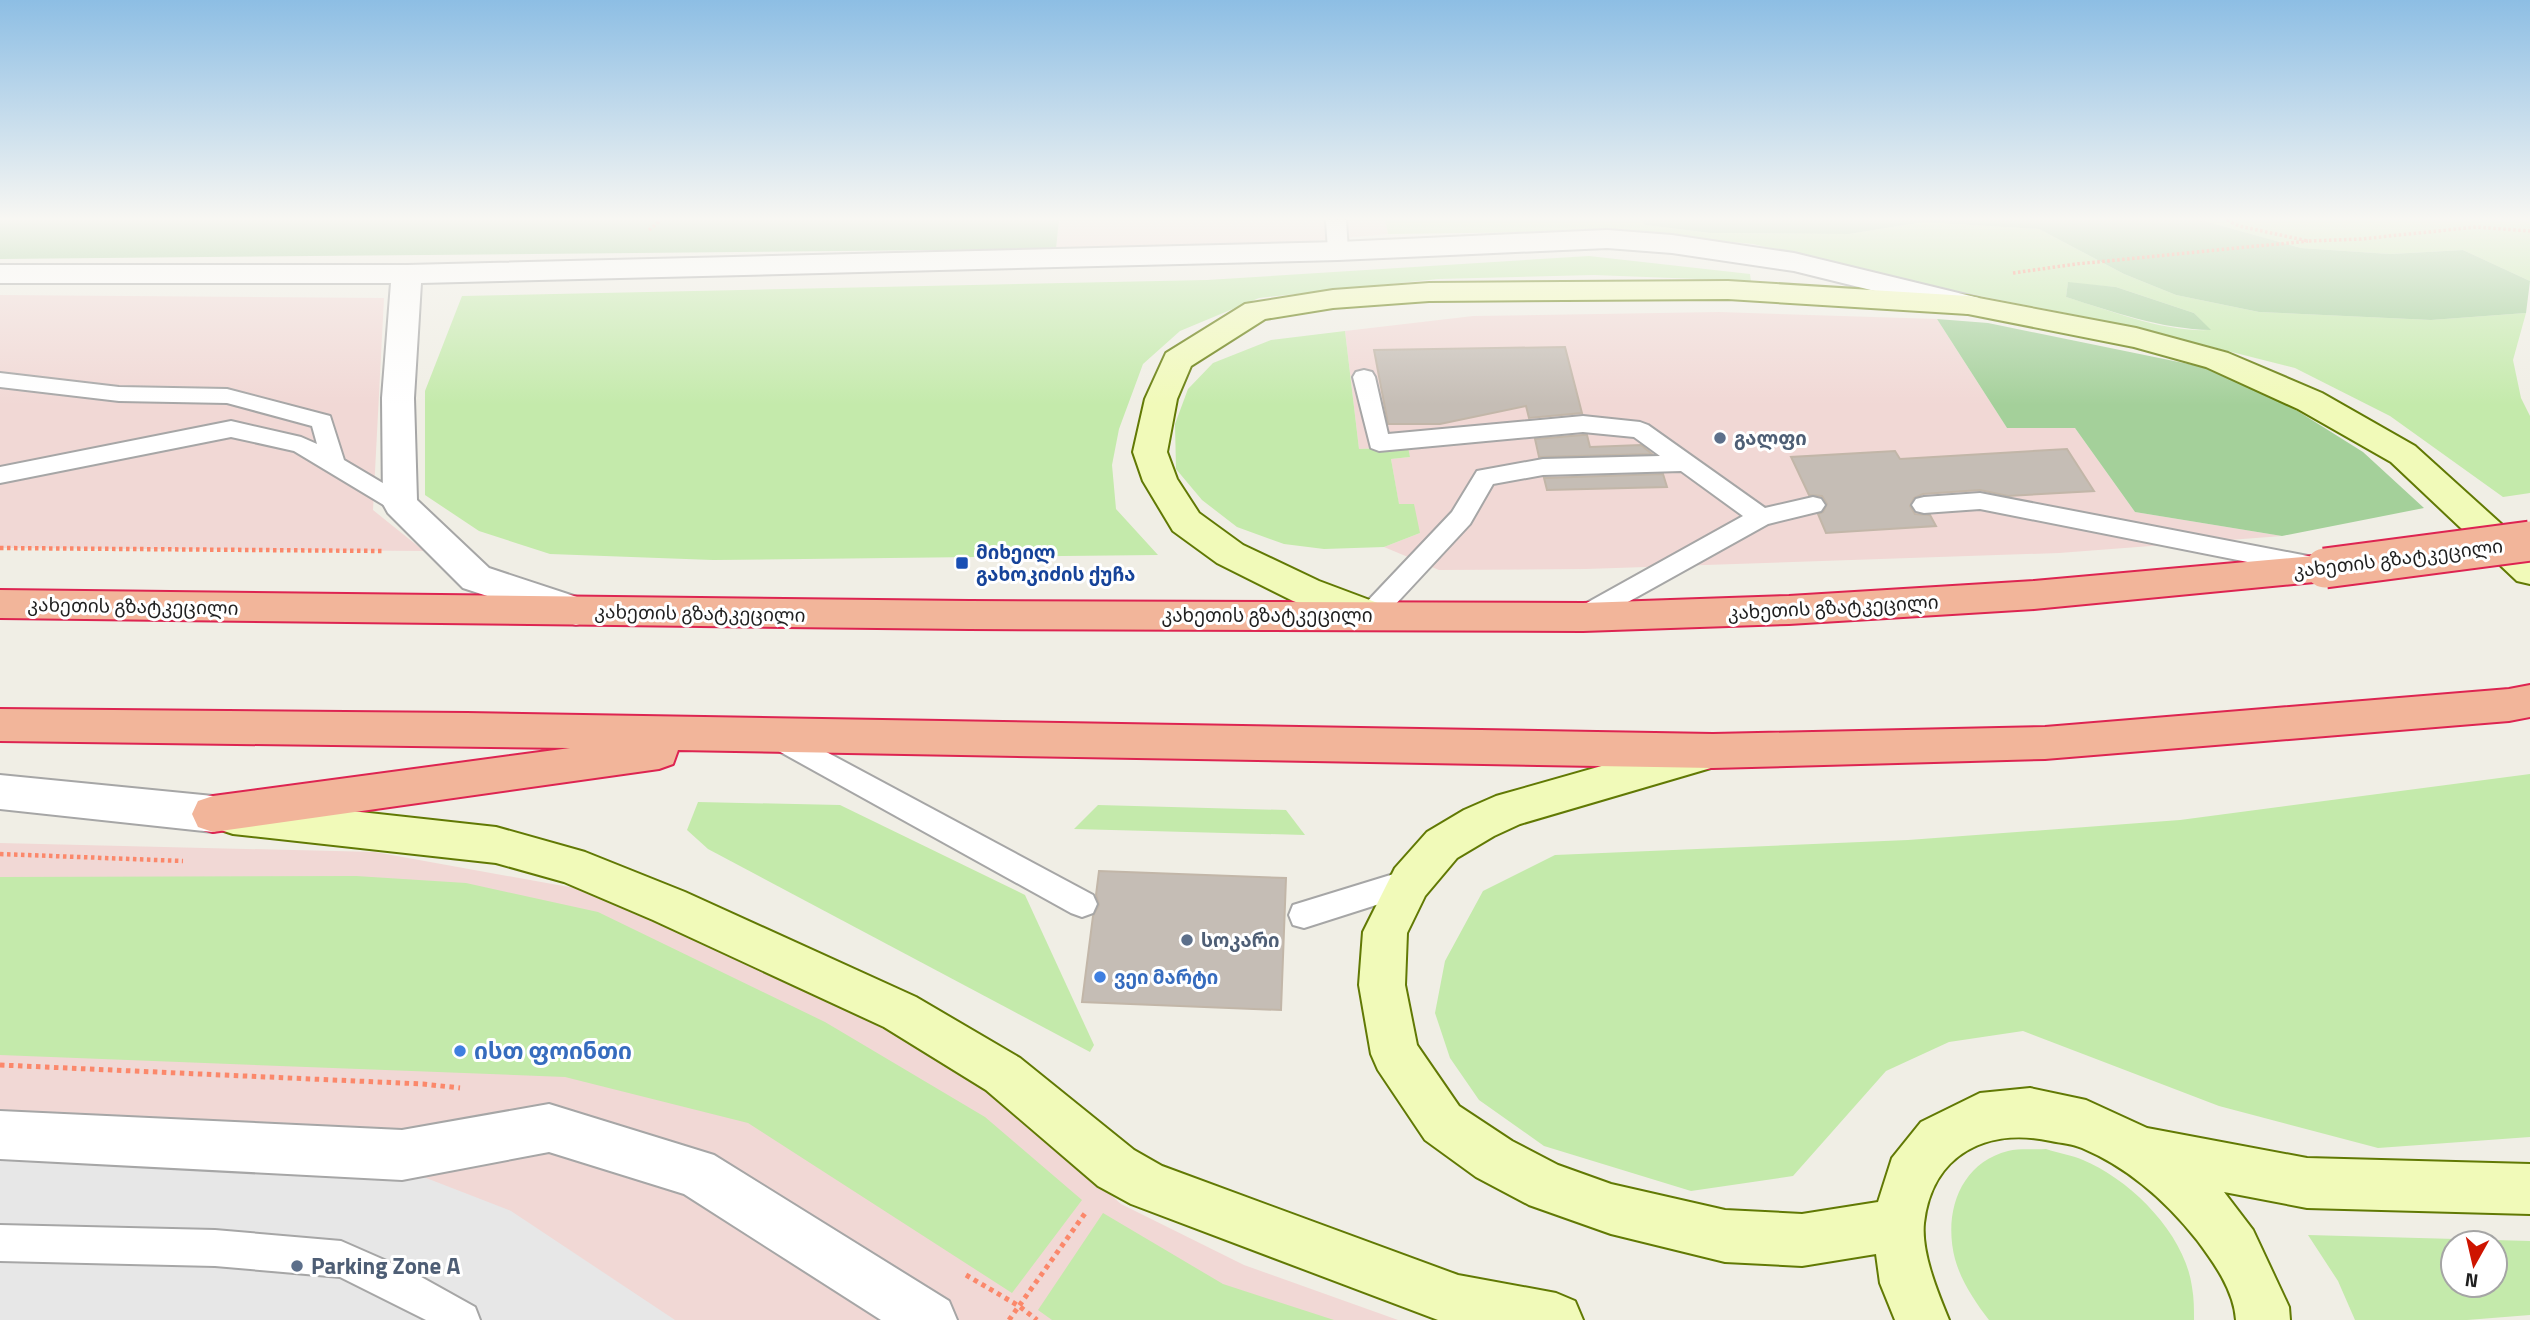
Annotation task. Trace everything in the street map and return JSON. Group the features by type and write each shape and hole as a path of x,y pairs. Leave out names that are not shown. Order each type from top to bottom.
{"highway":[{"name":"კახეთის გზატკეცილი","path":"0,604 969,615 1583,617 1788,610 2034,595 2325,568 2530,541"},
{"path":"0,725 467,729 776,737 1713,751 2046,743 2520,703"},
{"path":"213,814 776,737"}],"main road":[{"path":"1370,615 1306,591 1230,554 1186,522 1160,481 1150,452 1160,398 1177,360 1256,311 1333,299 1429,292 1728,290 1968,305 2136,338 2217,360 2309,401 2403,454 2530,571"},
{"path":"1713,751 1511,809 1479,823 1442,845 1410,882 1385,932 1382,985 1395,1054 1442,1122 1494,1160 1547,1187 1611,1209 1725,1236 1802,1240 1898,1225"},
{"path":"213,814 496,845 570,865 669,905 900,1012 1003,1074 1116,1168 1149,1186 1458,1301 1556,1320"},
{"path":"1922,1320 1906,1283 1898,1225 1910,1176 1938,1139 1980,1117 2030,1112 2086,1124 2142,1152 2193,1194 2235,1248 2262,1307 2263,1320"},
{"path":"2142,1152 2307,1183 2530,1188"}],"street":[{"path":"406,282 398,398 400,504 477,578 576,611"},
{"path":"1873,282 1968,305"},
{"path":"5,794 213,814"},
{"path":"0,1135 402,1155 549,1128 696,1173 930,1320"}],"lane":[{"path":"1364,377 1379,443 1583,424 1640,430 1761,517"},
{"path":"0,380 119,394 227,396 322,421 334,465"},
{"path":"0,475 231,429 301,445 400,504"},
{"path":"1370,615 1461,518 1485,477 1475,435"},
{"path":"1485,477 1543,467 1686,463"},
{"path":"1924,505 1980,500 2325,568"},
{"path":"1583,617 1761,517 1813,505"},
{"path":"776,737 1082,904"},
{"path":"1304,915 1410,882"},
{"path":"0,1242 215,1248 341,1259 401,1286 463,1320"}],"path":[{"path":"0,548 448,552"},
{"path":"0,854 194,862"},
{"path":"1009,1320 1085,1212"}],"shaded area":[{"path":"0,295 384,298 373,510 424,551 0,548"},
{"name":"გალფი","path":"1719,312 1937,319 2007,428 2075,428 2135,512 2282,536 2059,553 1586,569 1439,570 1384,547 1420,533 1399,505 1391,459 1410,457 1407,447 1359,449 1345,331 1473,316"},
{"name":"ისთ ფოინთი","path":"0,843 375,852 591,891 834,999 1007,1103 1121,1204 1244,1265 1398,1320 0,1320"},
{"name":"Parking Zone A","path":"0,1152 421,1176 511,1211 675,1320 0,1320"}],"green space":[{"path":"1132,282 1414,282 1259,298 1180,331 1143,364 1119,429 1112,465 1116,509 1158,555 713,560 550,554 479,531 425,495 425,391 462,296"},
{"path":"1913,282 2143,282 2176,295 2259,312 2431,320 2526,313 2513,360 2521,398 2530,416 2530,493 2503,497 2390,416 2295,368 2121,324","holes":["2068,283 2116,287 2194,313 2210,330 2155,324 2066,297"]},
{"path":"2068,282 2116,287 2194,313 2211,330 2156,323 2066,297"},
{"path":"2143,282 2530,282 2526,313 2431,320 2259,312 2176,295"},
{"path":"1937,319 1988,323 2213,369 2285,403 2363,452 2424,508 2282,536 2135,512 2075,428 2007,428"},
{"path":"1345,331 1359,449 1408,447 1410,457 1391,459 1399,504 1414,504 1420,533 1384,547 1324,549 1284,544 1237,527 1202,500 1176,469 1175,424 1188,389 1213,363 1271,340"},
{"path":"2530,774 2530,1137 2378,1148 2219,1106 2023,1031 1949,1042 1886,1071 1793,1176 1691,1191 1544,1146 1479,1100 1450,1058 1435,1013 1445,961 1483,891 1555,855 1908,840 2180,820"},
{"path":"698,802 840,805 1025,895 1094,1045 1090,1052 708,849 687,830"},
{"path":"1098,805 1286,810 1305,835 1074,829"},
{"path":"356,876 466,883 598,912 825,1022 985,1117 1082,1200 1012,1293 748,1123 565,1077 0,1055 0,877"},
{"path":"2046,1149 2079,1158 2101,1169 2137,1195 2153,1211 2179,1248 2187,1267 2193,1291 2194,1320 1989,1320 1969,1291 1955,1259 1951,1224 1959,1192 1967,1178 1991,1157 2013,1150"},
{"path":"1103,1213 1223,1284 1334,1320 1052,1320 1038,1310"},
{"path":"2308,1235 2439,1239 2439,1299 2509,1299 2509,1240 2530,1241 2530,1315 2467,1320 2355,1320 2338,1281"}],"building":[{"path":"1565,347 1582,413 1529,418 1526,406 1440,424 1388,424 1374,350"},
{"path":"1587,435 1590,447 1641,445 1652,454 1539,457 1535,439"},
{"path":"2067,449 2094,491 2008,496 1980,490 1923,494 1914,498 1910,506 1915,514 1930,515 1936,526 1826,533 1818,514 1823,512 1827,504 1822,496 1809,495 1791,457 1895,451 1900,459"},
{"path":"1663,474 1667,487 1547,490 1544,478"},
{"name":"სოკარი","path":"1099,871 1286,878 1281,1010 1082,1002 1093,916 1099,905 1096,895"}],"place":[{"name":"გალფი","path":"1720,438"},
{"name":"მიხეილ გახოკიძის ქუჩა","path":"962,563"},
{"name":"სოკარი","path":"1187,940"},
{"name":"ვეი მარტი","path":"1100,977"},
{"name":"ისთ ფოინთი","path":"460,1051"},
{"name":"Parking Zone A","path":"297,1266"}]}
